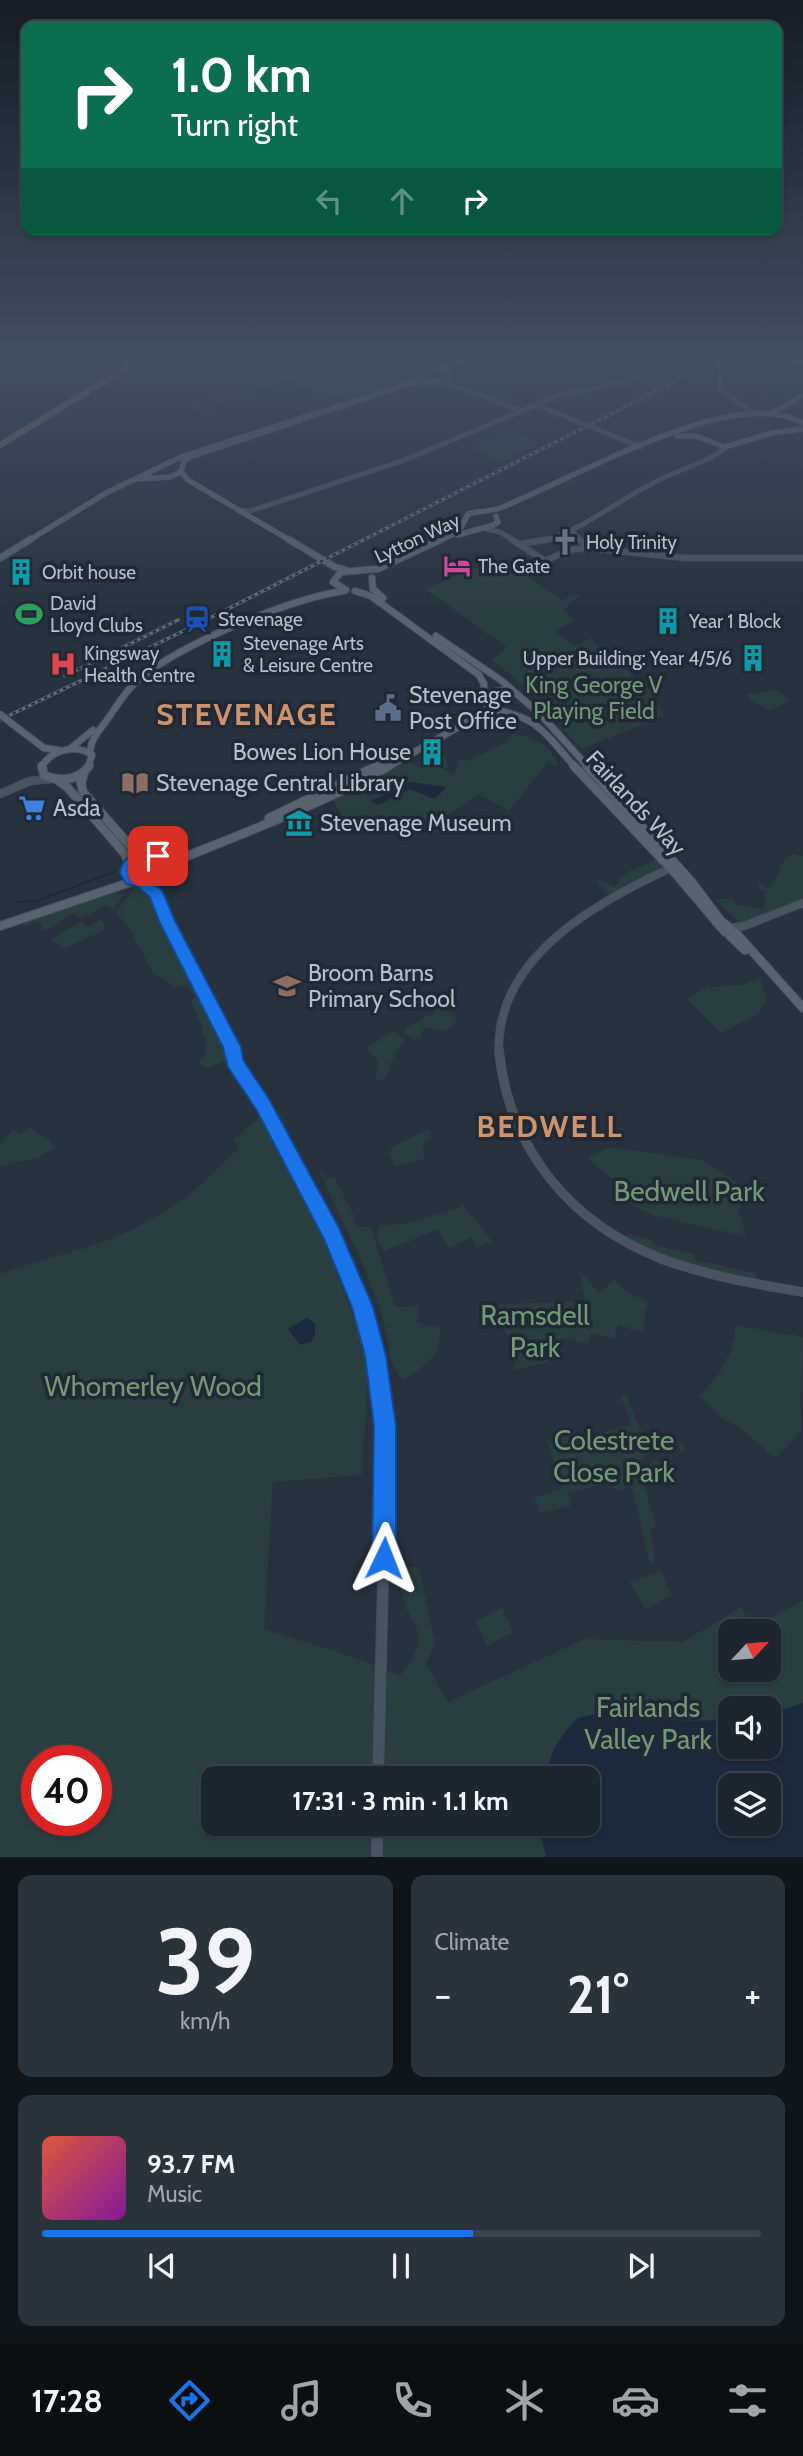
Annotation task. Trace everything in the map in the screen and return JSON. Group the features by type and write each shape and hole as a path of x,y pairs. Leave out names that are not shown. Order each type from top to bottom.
{"main road":[{"path":"0,560 106,493 153,469 218,445"},
{"path":"170,477 182,469 190,457 227,445"},
{"name":"Lytton Way","path":"71,748 88,737 129,683 172,655 208,637 324,589 338,574 350,570 378,569 414,554 459,531 466,515 499,508 538,489 647,445"},
{"path":"496,516 507,507 551,486 653,445"},
{"path":"716,445 733,445"},
{"path":"718,454 722,449 719,446"},
{"path":"167,463 182,469 188,480 239,510 252,512 337,568 350,570"},
{"path":"153,469 151,473 156,477"},
{"path":"0,560 137,479 170,477 180,480 324,565 332,572 338,587 346,590"},
{"name":"Lytton Way","path":"464,523 486,529 497,524 496,516 484,511"},
{"name":"Lytton Way","path":"355,591 371,580 476,528"},
{"name":"Lytton Way","path":"358,570 371,580"},
{"name":"Fairlands Way","path":"371,580 376,593 523,698 691,881 719,918 733,930"},
{"path":"355,591 372,596 469,667 483,681 483,702 471,716 298,805 179,855 145,855 131,847 83,792 81,783 84,773 93,761 90,743 119,701 137,681 154,669 213,638 327,592 355,591"},
{"name":"Fairlands Way","path":"487,673 543,721"},
{"path":"484,693 505,690"},
{"path":"509,713 516,709 517,700"},
{"name":"Fairlands Way","path":"483,702 499,712 528,719 534,724 671,869 733,930 803,1008"},
{"path":"0,926 161,877 167,868 178,860 289,815 372,776 478,716 499,712"},
{"path":"4,720 44,748 62,751"},
{"path":"4,720 39,750 44,775 67,787 125,854 128,868 139,882"},
{"path":"42,765 71,748 90,752"},
{"path":"54,780 69,779 84,773"},
{"path":"0,920 108,883 119,878 145,855"},
{"path":"158,856 164,860 167,868"}],"street":[{"path":"252,512 391,465 440,445"},
{"path":"635,445 641,447"},
{"path":"519,544 545,540 571,530 646,486 718,454 728,446"},
{"path":"497,524 500,532"},
{"path":"486,529 500,532 542,561 569,550 587,548 686,558 803,558"},
{"path":"571,530 587,548"},
{"path":"30,781 42,765"},
{"path":"0,794 30,781 54,780"},
{"path":"671,869 636,884 592,911 545,948 526,969 513,991 501,1026 499,1068 506,1102 527,1147 549,1178 582,1210 614,1234 684,1268 803,1292"},
{"path":"161,877 157,894 167,921 232,1047 234,1062 263,1104 332,1234 357,1290 368,1326 382,1399 386,1461 378,1766"},
{"path":"139,882 157,894"},
{"path":"733,930 803,903"},
{"path":"377,1836 377,1857"}],"green space":[{"path":"481,445 536,445 502,463 473,449"},
{"name":"King George V Playing Field","path":"499,559 562,600 578,594 580,596 562,610 577,620 554,631 575,645 591,639 656,696 648,699 665,715 582,749 528,690 491,661 507,647 425,589"},
{"path":"777,690 791,701 768,711 745,694"},
{"path":"516,733 548,749 558,767 548,762 509,811 479,795 439,820 445,830 405,837 406,828 403,824 347,827 333,799 407,760 422,768 445,754 448,768 439,767 454,774 459,759 468,761 508,741 508,737"},
{"path":"791,854 803,856 803,899 741,924 715,899 733,899 736,905 764,909 765,891 760,890 756,881 768,888 781,869 778,867"},
{"path":"656,859 663,867 661,869 613,895 608,895 598,883 600,879 614,887 620,882 617,878"},
{"path":"136,885 144,886 155,895 231,1052 226,1060 208,1068 201,1066 200,1059 204,1058 206,1035 202,1034 202,1026 191,1001 195,996 186,986 178,988 154,974 126,923 116,913"},
{"path":"115,893 124,894 113,910 107,905 81,919 74,913 44,931 39,921 22,926 24,921"},
{"path":"100,920 105,925 105,930 65,948 51,939 82,921 88,927"},
{"path":"760,977 767,1001 757,1014 721,1033 686,998 708,987 743,985"},
{"path":"441,1006 457,1020 453,1028 442,1031 424,1027 420,1040 402,1033 427,1015 428,1017"},
{"path":"394,1031 406,1039 392,1060 385,1079 376,1080 378,1061 366,1047"},
{"path":"265,1113 328,1250 369,1359 362,1475 273,1482 264,1629 356,1658 400,1676 419,1641 419,1634 402,1594 402,1584 407,1567 419,1567 435,1644 426,1664 448,1702 584,1639 683,1642 718,1621 718,1682 781,1682 781,1619 768,1619 803,1601 803,1857 0,1857 0,1274 99,1243 149,1221 182,1200 239,1147 233,1139"},
{"path":"30,1126 56,1147 37,1158 0,1166 0,1143 13,1129 20,1135"},
{"path":"430,1128 432,1139 422,1145 425,1158 395,1167 390,1155 391,1148"},
{"name":"Bedwell Park","path":"609,1147 702,1160 738,1183 747,1185 739,1211 746,1237 652,1215 617,1197 622,1187 588,1159"},
{"path":"319,1170 327,1178 335,1178 352,1212 356,1227 371,1227 395,1307 419,1306 417,1322 440,1328 435,1354 425,1365 403,1380 391,1360 383,1319 369,1281"},
{"path":"462,1203 492,1241 477,1248 471,1237 449,1248 438,1229 384,1251 377,1239 379,1225 405,1224 459,1208"},
{"path":"628,1234 651,1239 654,1245 694,1254 696,1260 756,1273 756,1281 672,1258 625,1237"},
{"name":"Ramsdell Park","path":"580,1271 599,1293 614,1280 629,1293 647,1301 643,1332 617,1325 615,1339 591,1333 588,1344 562,1337 558,1360 514,1370 513,1353 497,1308 500,1304 585,1302"},
{"path":"735,1325 803,1337 801,1432 776,1458 737,1426 721,1418 698,1395 713,1381 729,1355"},
{"name":"Colestrete Close Park","path":"626,1395 650,1453 641,1459 645,1468 657,1459 660,1463 680,1452 679,1443 683,1442 687,1449 639,1477 644,1485 656,1526 651,1530 655,1562 650,1564 632,1488 615,1491 611,1482 568,1493 571,1506 540,1513 534,1497 563,1489 548,1442 576,1434 578,1438 632,1425 621,1397"},
{"path":"661,1572 672,1595 645,1609 629,1581"},
{"path":"741,1607 748,1619 721,1619"},
{"path":"502,1608 513,1632 487,1646 476,1621"}],"water":[{"path":"410,782 447,787 434,799 410,789 378,805 371,801"},
{"path":"307,1318 315,1324 315,1334 311,1342 300,1345 288,1329"},
{"path":"803,1703 803,1857 546,1857 541,1836 600,1836 600,1766 548,1766 555,1747 571,1724 579,1718 614,1709 644,1717 685,1721 718,1720 718,1759 781,1759 781,1710"}],"waterway":[{"path":"17,902 37,901 116,871"}],"railway":[{"path":"0,720 206,620 550,445"},
{"path":"65,676 178,620"}],"place":[{"name":"Holy Trinity","path":"565,542"},
{"name":"The Gate","path":"457,566"},
{"name":"Orbit house","path":"21,572"},
{"name":"David Lloyd Clubs","path":"29,614"},
{"name":"Stevenage","path":"197,619"},
{"name":"Year 1 Block","path":"668,621"},
{"name":"Stevenage Arts & Leisure Centre","path":"222,654"},
{"name":"Upper Building: Year 4/5/6","path":"753,658"},
{"name":"Kingsway Health Centre","path":"63,664"},
{"name":"Stevenage Post Office","path":"388,708"},
{"name":"Bowes Lion House","path":"432,752"},
{"name":"Stevenage Central Library","path":"135,783"},
{"name":"Asda","path":"32,808"},
{"name":"Stevenage Museum","path":"299,823"},
{"name":"Broom Barns Primary School","path":"287,986"}],"district":[{"name":"STEVENAGE","path":"247,715"},
{"name":"BEDWELL","path":"550,1127"}],"route":[{"path":"158,856 140,856 129,865 127,873 132,880 144,883 157,894 167,921 232,1047 234,1062 263,1104 284,1149 332,1234 363,1307 380,1380 385,1426 384,1558"}],"park label":[{"name":"Whomerley Wood","path":"153,1386"},
{"name":"Fairlands Valley Park","path":"648,1723"}]}
